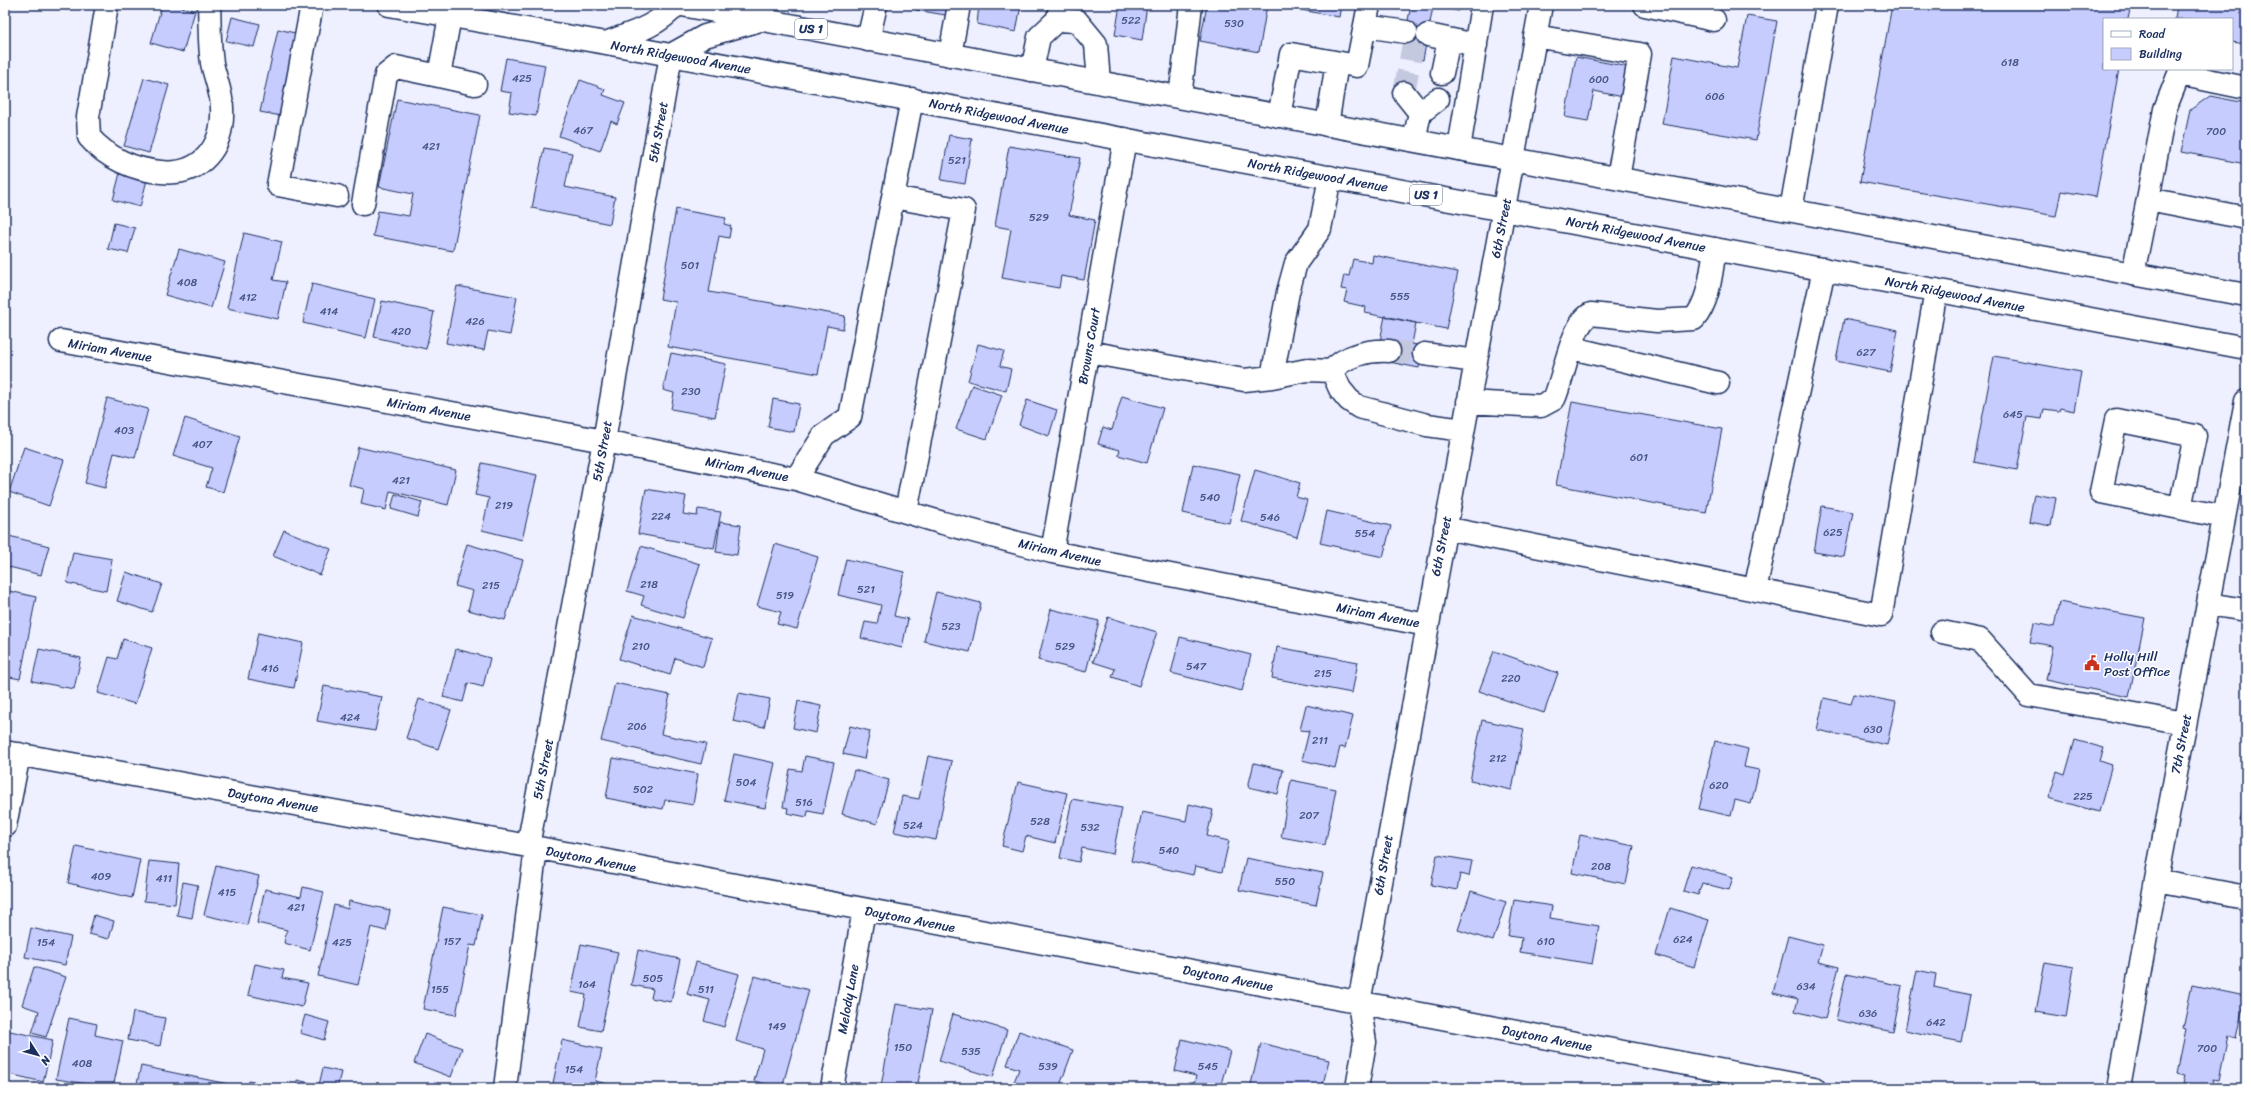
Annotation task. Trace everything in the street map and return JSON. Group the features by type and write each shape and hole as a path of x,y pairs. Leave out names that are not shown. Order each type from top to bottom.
{"street":[{"path":"106,5 88,117 89,137 100,148 124,162 142,168 173,173 184,171 202,162 213,150 218,139 222,108 212,62 209,5"},
{"path":"312,5 278,185 337,196"},
{"name":"North Ridgewood Avenue","path":"389,5 912,99 2246,348"},
{"path":"606,43 647,28 667,15 676,5"},
{"name":"US 1","path":"682,5 763,12 868,40 2246,295"},
{"path":"868,40 876,5"},
{"path":"950,55 959,5"},
{"path":"1180,97 1191,5"},
{"path":"1459,149 1482,5"},
{"name":"6th Street","path":"1357,1088 1365,1042 1359,1002 1426,625 1514,159 1541,5"},
{"path":"1644,5 1714,20"},
{"path":"1791,210 1827,5"},
{"path":"672,55 705,36 763,12"},
{"path":"1032,70 1039,38 1059,12 1077,21 1096,44 1099,82"},
{"path":"1279,116 1290,54 1356,66 1367,15 1406,32"},
{"path":"438,76 450,16"},
{"path":"1535,36 1640,54 1618,178"},
{"path":"1442,74 1438,38 1476,45"},
{"name":"5th Street","path":"505,1088 532,847 672,55"},
{"path":"1327,124 1337,63"},
{"path":"364,204 386,75 396,67 475,84"},
{"path":"2133,274 2165,109 2179,74 2246,88"},
{"path":"1404,93 1420,113"},
{"path":"796,479 824,435 850,417 912,99"},
{"path":"1414,140 1420,113 1438,99"},
{"name":"Browns Court","path":"1052,552 1125,139"},
{"path":"1272,377 1288,292 1296,263 1320,230 1330,177"},
{"path":"893,197 964,210 906,512"},
{"path":"2148,199 2246,218"},
{"path":"1468,402 1540,406 1554,399 1576,332 1584,318 1591,314 1657,321 1694,319 1701,311 1707,295 1715,249"},
{"path":"1755,590 1824,269"},
{"path":"1445,528 1881,615 1936,290"},
{"name":"Miriam Avenue","path":"61,341 604,441 796,479 906,512 1052,552 1426,625"},
{"path":"1572,348 1718,383"},
{"path":"1332,371 1336,365 1347,359 1366,353 1389,351"},
{"path":"1088,352 1244,380 1272,377 1307,370 1332,371"},
{"path":"1424,354 1476,361"},
{"path":"1332,371 1340,389 1358,408 1427,425 1463,430"},
{"name":"7th Street","path":"2119,1088 2156,880 2224,517 2238,483 2246,401"},
{"path":"2180,508 2195,436 2116,420 2100,492 2224,517"},
{"path":"2208,604 2246,610"},
{"path":"1942,632 1980,640 2029,695 2185,723"},
{"path":"5,826 12,753"},
{"name":"Daytona Avenue","path":"12,753 532,847 1814,1088"},
{"path":"2156,880 2246,897"},
{"name":"Melody Lane","path":"832,1088 864,910"}],"building":[{"path":"162,5 175,5 195,11 183,52 151,43"},
{"path":"916,5 953,5 951,16 916,10"},
{"path":"979,5 1021,5 1016,32 977,24"},
{"path":"1120,5 1147,5 1142,40 1115,35"},
{"path":"1207,5 1267,5 1259,52 1200,41"},
{"path":"1274,5 1341,5 1339,17"},
{"path":"1411,5 1433,7 1423,60 1401,56"},
{"path":"1424,5 1460,5 1459,11"},
{"path":"1892,5 2131,5 2128,18 2103,18 2103,70 2119,70 2096,197 2061,191 2056,216 1860,182"},
{"path":"2177,5 2246,5 2246,44 2233,42 2233,18 2175,18"},
{"path":"1747,16 1777,21 1756,140 1662,124 1674,56 1737,68"},
{"path":"232,17 260,24 254,47 226,41"},
{"path":"278,29 299,34 281,116 260,112"},
{"path":"1576,57 1629,67 1623,97 1594,91 1588,121 1565,117"},
{"path":"506,58 545,65 536,116 509,112 512,93 500,91"},
{"path":"144,78 169,85 149,153 124,146"},
{"path":"580,80 605,89 603,95 625,103 617,124 611,121 600,151 559,136"},
{"path":"2210,96 2246,103 2246,164 2181,152 2190,110"},
{"path":"397,99 480,115 453,251 373,236 378,211 409,216 413,194 379,187"},
{"path":"949,135 972,139 965,184 941,180"},
{"path":"1009,146 1080,158 1069,215 1095,220 1084,280 1061,276 1059,288 1002,278 1011,229 995,226"},
{"path":"544,148 572,153 565,187 615,197 610,224 532,208"},
{"path":"121,169 148,176 140,207 113,200"},
{"path":"676,209 726,218 724,224 731,226 729,238 719,236 709,292 845,316 843,329 827,326 818,374 668,347 676,302 660,299"},
{"path":"114,223 135,228 128,253 108,249"},
{"path":"244,233 282,242 273,280 286,282 278,319 227,308"},
{"path":"179,249 225,262 211,308 165,295"},
{"path":"1373,255 1458,272 1446,329 1365,313 1366,307 1344,302 1347,290 1341,289 1344,275 1349,276 1353,259 1372,263"},
{"path":"312,284 375,299 366,338 303,323"},
{"path":"457,286 517,297 510,335 488,331 484,350 446,343"},
{"path":"382,301 434,312 426,349 374,337"},
{"path":"1385,316 1416,323 1412,344 1424,346 1419,368 1389,362 1380,341"},
{"path":"1844,319 1898,330 1890,372 1836,361"},
{"path":"978,344 1004,351 1000,366 1011,369 1006,391 968,381"},
{"path":"671,353 726,364 715,417 671,409 674,393 663,390"},
{"path":"1994,356 2081,372 2074,411 2060,408 2059,411 2044,409 2042,419 2027,417 2017,470 1974,462"},
{"path":"972,385 1002,395 987,439 956,429"},
{"path":"1122,396 1163,408 1147,463 1118,455 1120,450 1098,444 1103,427 1112,430"},
{"path":"107,398 148,409 135,458 114,453 105,488 85,483"},
{"path":"773,399 799,404 794,432 768,427"},
{"path":"1027,400 1057,410 1049,436 1019,425"},
{"path":"1572,402 1722,429 1706,513 1556,485"},
{"path":"185,418 240,436 223,492 206,487 212,468 173,456"},
{"path":"24,447 64,460 49,506 9,492"},
{"path":"358,447 456,470 448,505 390,491 386,510 361,504 364,489 349,485"},
{"path":"482,463 537,475 522,540 482,530 489,498 475,495"},
{"path":"1193,464 1240,474 1229,523 1183,513"},
{"path":"1255,470 1300,483 1296,497 1307,500 1297,537 1241,521"},
{"path":"646,489 686,496 683,514 697,516 698,509 721,512 714,548 638,534"},
{"path":"395,494 422,502 418,517 391,509"},
{"path":"2034,494 2056,498 2051,526 2029,522"},
{"path":"1822,506 1853,512 1844,557 1814,552"},
{"path":"1327,511 1391,526 1383,557 1320,543"},
{"path":"720,522 741,525 737,555 716,552"},
{"path":"284,530 331,549 320,575 273,556"},
{"path":"5,535 49,546 41,575 5,566"},
{"path":"467,544 523,560 505,620 468,610 473,591 455,586"},
{"path":"775,544 818,557 797,629 777,624 781,612 757,606"},
{"path":"641,546 700,564 683,618 641,605 644,596 627,591"},
{"path":"73,552 112,559 106,591 67,583"},
{"path":"846,559 904,572 894,616 908,619 902,648 861,638 865,622 877,624 881,605 838,595"},
{"path":"126,572 162,584 152,612 117,601"},
{"path":"5,590 36,597 20,679 5,676"},
{"path":"936,592 981,603 970,652 924,641"},
{"name":"Holly Hill Post Office","path":"2059,602 2145,618 2129,697 2046,680 2053,646 2030,642 2034,623 2054,627"},
{"path":"1051,609 1099,621 1086,672 1038,660"},
{"path":"633,615 712,638 703,667 675,658 670,675 619,659"},
{"path":"1108,617 1157,632 1139,686 1112,677 1115,669 1093,662"},
{"path":"258,633 303,643 294,688 248,679"},
{"path":"1180,637 1251,655 1242,691 1171,673"},
{"path":"123,639 152,648 135,704 98,693 109,657 117,659"},
{"path":"1277,647 1358,662 1352,693 1272,678"},
{"path":"39,649 81,658 74,689 32,681"},
{"path":"456,649 490,658 483,687 468,683 463,702 443,697"},
{"path":"1494,651 1558,673 1544,713 1479,691"},
{"path":"615,683 670,695 661,734 706,744 701,764 601,741"},
{"path":"324,686 382,697 375,731 317,721"},
{"path":"739,693 770,699 764,727 733,721"},
{"path":"1854,694 1896,702 1887,745 1817,730 1824,698 1851,704"},
{"path":"419,699 451,710 438,749 406,738"},
{"path":"798,701 821,706 816,733 793,728"},
{"path":"1306,705 1353,716 1345,748 1340,747 1335,768 1302,760 1309,731 1300,730"},
{"path":"1482,720 1524,729 1512,790 1470,781"},
{"path":"850,726 870,731 864,759 843,754"},
{"path":"2075,740 2104,748 2100,761 2112,765 2099,812 2049,798 2057,772 2065,775"},
{"path":"1715,741 1748,749 1744,767 1759,770 1751,804 1735,800 1731,816 1699,809"},
{"path":"734,754 775,763 765,808 724,800"},
{"path":"805,756 834,762 823,814 808,811 807,817 787,813 788,808 783,807 790,769 802,771"},
{"path":"928,756 952,761 936,840 894,832 902,796 919,799"},
{"path":"613,758 698,774 693,805 665,800 663,809 606,798"},
{"path":"1254,763 1283,770 1278,794 1248,787"},
{"path":"854,770 889,780 877,824 842,814"},
{"path":"1291,780 1336,789 1325,845 1281,837"},
{"path":"1018,782 1067,793 1055,843 1026,836 1022,851 1002,846"},
{"path":"2246,794 2246,822 2240,821"},
{"path":"1072,799 1122,808 1113,854 1082,848 1079,862 1060,858"},
{"path":"1189,804 1213,810 1207,836 1229,841 1222,872 1195,866 1193,875 1131,861 1142,812 1186,821"},
{"path":"1580,835 1634,846 1626,884 1572,873"},
{"path":"76,846 140,860 132,898 68,883"},
{"path":"1437,855 1472,861 1469,876 1460,874 1457,890 1431,885"},
{"path":"1246,858 1323,873 1316,905 1239,890"},
{"path":"149,861 179,864 175,904 144,901"},
{"path":"1691,865 1733,877 1729,890 1702,883 1698,895 1683,891"},
{"path":"216,866 259,876 247,925 204,915"},
{"path":"183,882 198,885 192,918 177,915"},
{"path":"303,887 324,892 310,950 284,943 287,930 257,923 265,889 301,897"},
{"path":"1471,891 1506,902 1493,941 1458,930"},
{"path":"1514,900 1552,906 1550,918 1599,926 1592,964 1520,952 1522,938 1508,936"},
{"path":"349,901 390,910 386,931 371,927 358,985 318,976 334,905 348,909"},
{"path":"443,907 482,915 476,946 470,945 456,1015 423,1009"},
{"path":"1670,908 1709,920 1694,967 1656,955"},
{"path":"94,915 114,921 109,939 89,934"},
{"path":"31,928 71,937 65,965 25,957"},
{"path":"1788,936 1823,945 1818,962 1839,967 1825,1019 1795,1011 1798,999 1773,993"},
{"path":"581,944 618,952 601,1031 580,1027 586,995 571,992"},
{"path":"638,950 680,959 671,1002 651,998 653,989 631,985"},
{"path":"696,962 739,974 724,1027 704,1021 710,1000 687,994"},
{"path":"2045,962 2074,967 2066,1017 2036,1012"},
{"path":"255,964 284,970 282,978 308,983 302,1007 248,995"},
{"path":"34,967 66,977 46,1037 32,1033 39,1011 22,1005"},
{"path":"1917,970 1936,974 1934,987 1970,995 1961,1042 1905,1030"},
{"path":"1846,974 1902,986 1893,1032 1836,1020"},
{"path":"754,976 809,990 782,1088 754,1081 763,1049 736,1041"},
{"path":"2192,985 2245,996 2236,1038 2228,1036 2219,1080 2214,1079 2212,1088 2183,1083 2185,1075 2177,1073 2186,1029 2183,1028"},
{"path":"896,1004 932,1010 917,1088 881,1086"},
{"path":"133,1012 165,1018 160,1046 128,1040"},
{"path":"953,1014 1007,1030 993,1077 939,1061"},
{"path":"305,1015 329,1022 324,1040 300,1033"},
{"path":"69,1018 97,1024 95,1035 123,1041 113,1088 56,1079"},
{"path":"5,1030 53,1040 43,1082 5,1073"},
{"path":"1019,1031 1073,1050 1059,1088 1030,1088 1014,1082 1019,1069 1007,1065"},
{"path":"425,1034 462,1048 451,1077 414,1063"},
{"path":"1182,1039 1230,1051 1220,1088 1193,1088 1196,1076 1175,1071"},
{"path":"562,1040 602,1049 595,1081 625,1088 552,1088"},
{"path":"1261,1043 1329,1060 1322,1088 1250,1088"},
{"path":"141,1066 228,1084 227,1088 136,1088"},
{"path":"323,1068 341,1072 337,1088 296,1088 297,1080 319,1085"},
{"path":"249,1081 281,1088 247,1088"}],"tunnel":[{"path":"1404,93 1415,33 1428,35"},
{"path":"1389,351 1424,354"}],"place":[{"name":"Holly Hill Post Office","path":"2092,663"}]}
